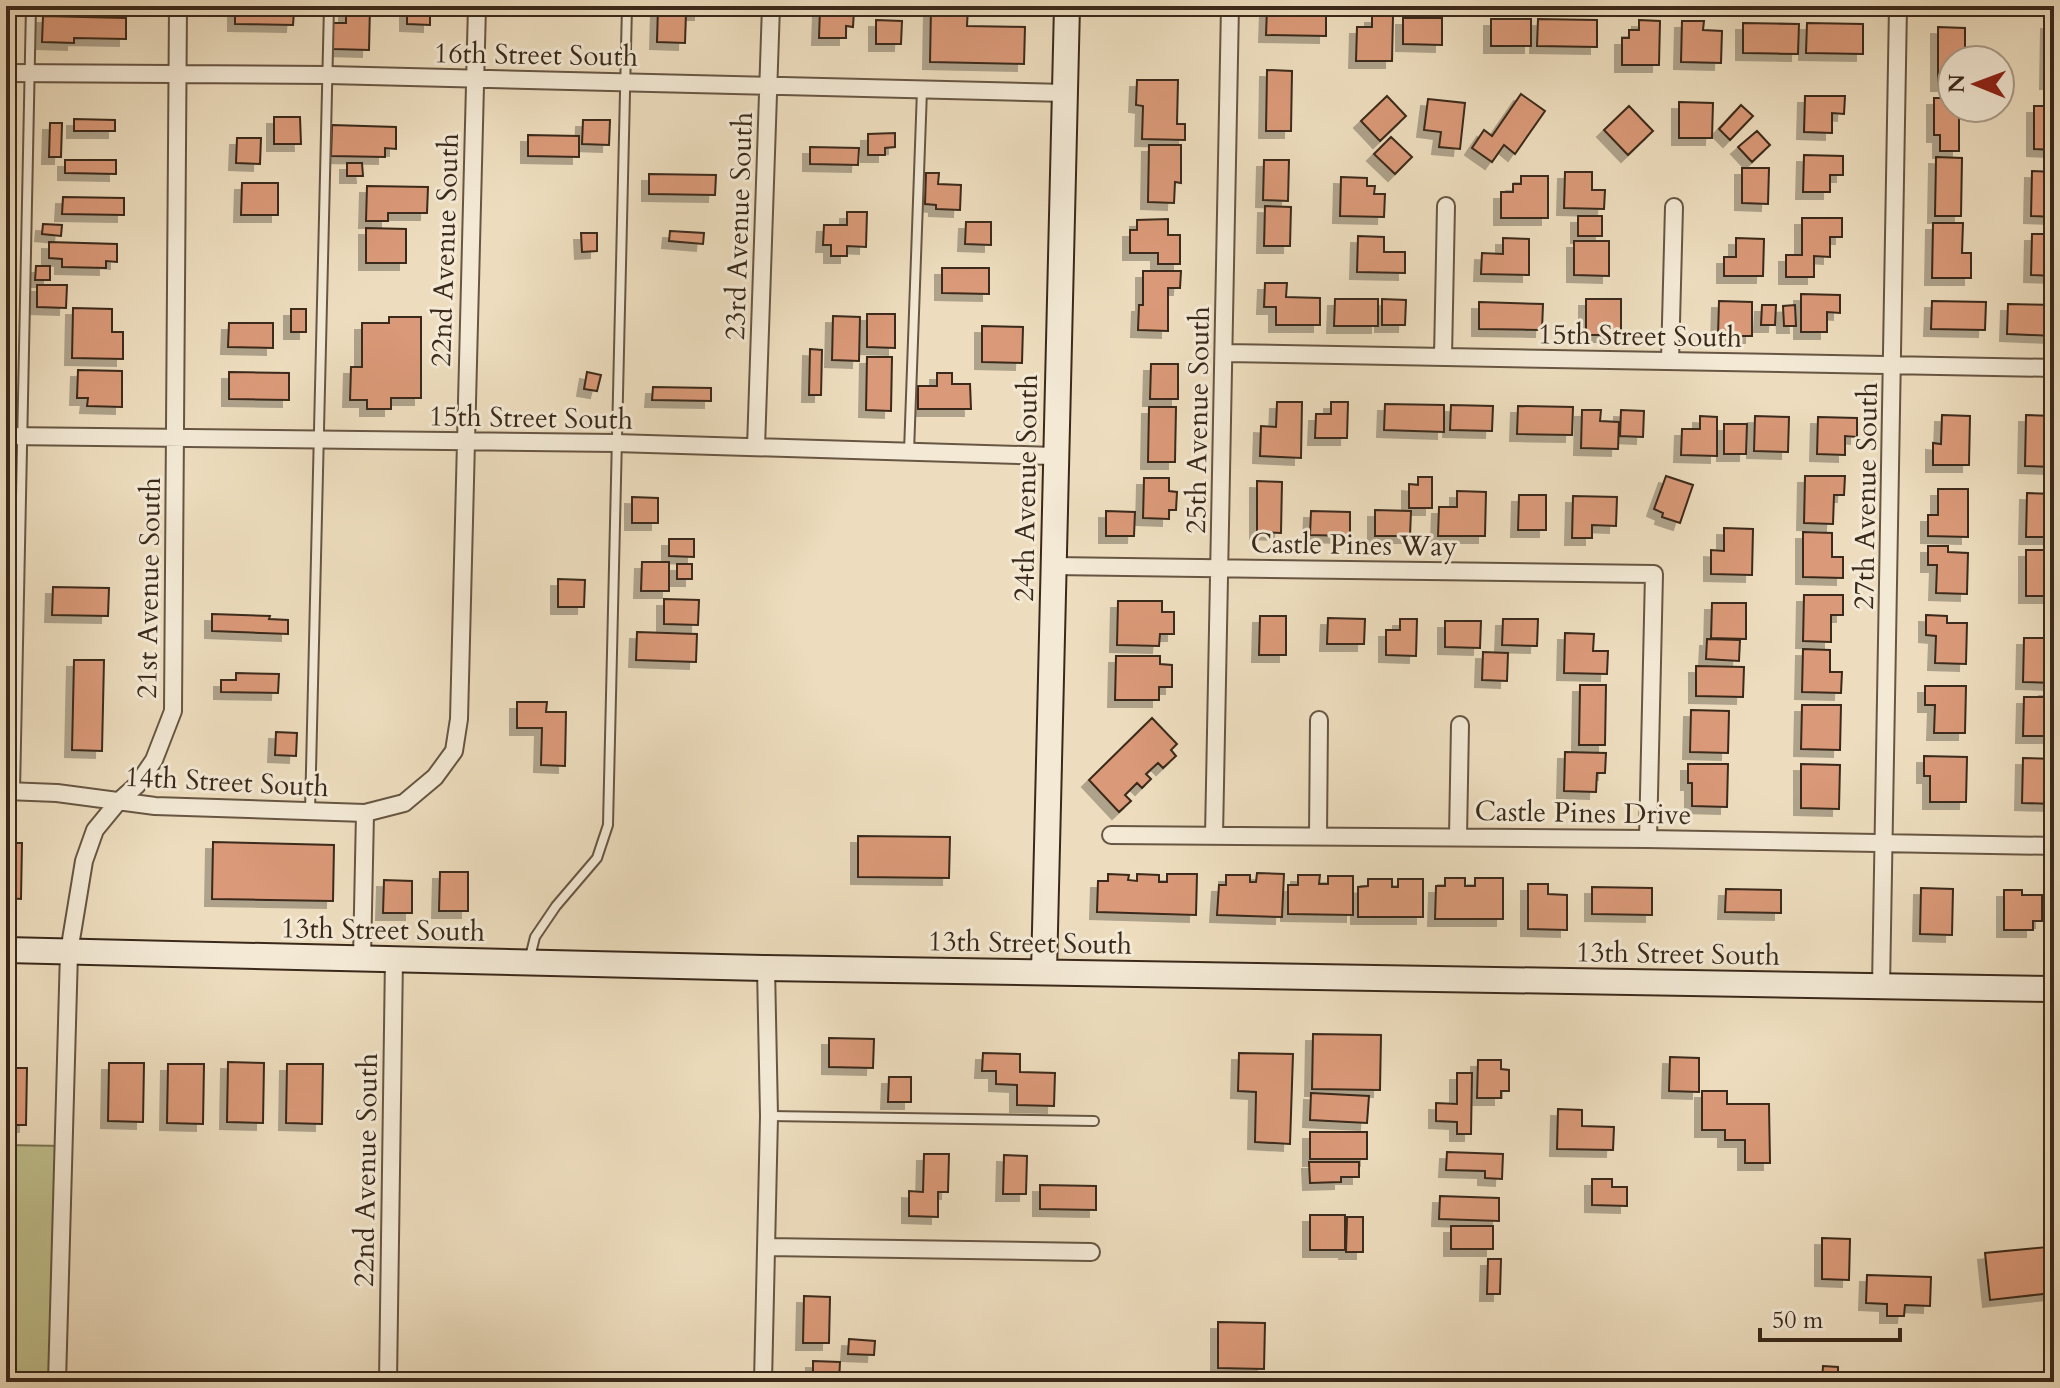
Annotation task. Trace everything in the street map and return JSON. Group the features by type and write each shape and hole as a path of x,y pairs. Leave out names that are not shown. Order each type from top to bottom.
{"street":[{"name":"21st Avenue South","path":"57,1382 69,952 84,861 95,830 137,785 154,760 173,711 178,6"},
{"name":"22nd Avenue South","path":"435,777 454,751 459,719 477,6"},
{"name":"23rd Avenue South","path":"756,447 771,6"},
{"name":"24th Avenue South","path":"1044,972 1067,6"},
{"name":"25th Avenue South","path":"1214,836 1230,6"},
{"name":"27th Avenue South","path":"1881,987 1898,6"},
{"name":"16th Street South","path":"6,73 328,75 1065,93"},
{"path":"1443,357 1446,206"},
{"path":"1670,361 1674,207"},
{"name":"15th Street South","path":"1224,353 2054,368"},
{"name":"15th Street South","path":"14,436 615,443 1054,456"},
{"name":"Castle Pines Way","path":"1053,566 1654,574 1648,839"},
{"path":"1318,836 1319,720"},
{"path":"1458,837 1460,725"},
{"name":"14th Street South","path":"11,791 155,806 365,813 404,803 435,777"},
{"path":"362,958 365,813"},
{"name":"Castle Pines Drive","path":"1111,835 2054,846"},
{"name":"13th Street South","path":"6,950 766,968 2054,989"},
{"name":"22nd Avenue South","path":"388,1382 394,958"},
{"path":"763,1382 769,1116 766,968"},
{"path":"767,1247 1091,1252"}],"lane":[{"path":"11,791 14,436 31,6"},
{"path":"310,812 329,6"},
{"path":"529,962 535,937 556,906 597,858 608,825 627,6"},
{"path":"909,453 922,89"},
{"path":"769,1116 1094,1121"}],"green space":[{"path":"6,1145 63,1146 56,1382 6,1382"}],"building":[{"path":"346,6 370,6 369,50 333,49 333,23 346,23"},
{"path":"407,6 430,6 430,25 407,24"},
{"path":"658,6 701,6 701,13 686,13 685,43 657,42"},
{"path":"931,6 968,6 967,26 1025,27 1024,64 930,62"},
{"path":"1267,8 1326,9 1326,36 1266,35"},
{"path":"820,9 854,10 853,27 846,26 846,38 819,38"},
{"path":"235,10 294,11 293,25 235,24"},
{"path":"43,16 126,18 126,39 74,38 74,43 42,42"},
{"path":"1372,16 1393,16 1392,61 1356,61 1357,27 1372,27"},
{"path":"1403,18 1442,18 1442,45 1403,44"},
{"path":"1491,19 1531,19 1531,46 1491,46"},
{"path":"1538,19 1597,20 1597,47 1537,46"},
{"path":"876,20 902,21 901,44 876,44"},
{"path":"1639,20 1660,21 1659,65 1622,65 1622,38 1629,38 1629,30 1639,30"},
{"path":"1682,21 1704,21 1703,30 1722,31 1721,63 1681,62"},
{"path":"2048,22 2054,23 2054,82 2047,82"},
{"path":"1743,23 1799,24 1798,54 1743,53"},
{"path":"1807,23 1863,24 1863,54 1806,53"},
{"path":"1938,27 1965,28 1965,44 1938,44"},
{"path":"1267,70 1292,71 1291,131 1266,131"},
{"path":"1137,80 1178,80 1177,124 1185,124 1185,140 1142,139 1143,106 1136,105"},
{"path":"1521,94 1545,111 1515,154 1504,145 1492,162 1472,148 1484,130 1492,136"},
{"path":"1387,96 1406,116 1380,141 1361,121"},
{"path":"1805,96 1845,96 1844,114 1832,113 1832,133 1804,132"},
{"path":"1936,98 1936,124 1959,124 1959,151 1940,151 1940,135 1934,135"},
{"path":"1428,99 1465,103 1460,149 1439,147 1441,132 1424,130"},
{"path":"1679,102 1713,103 1712,138 1679,138"},
{"path":"1741,105 1753,116 1730,140 1719,129"},
{"path":"1629,106 1653,131 1628,155 1604,130"},
{"path":"2034,106 2054,106 2054,150 2034,149"},
{"path":"274,117 300,117 301,144 274,144"},
{"path":"74,119 115,120 115,131 74,131"},
{"path":"583,120 610,120 609,145 582,144"},
{"path":"50,123 62,123 61,157 49,157"},
{"path":"6,124 12,124 11,151 6,151"},
{"path":"332,125 396,127 396,149 385,148 385,157 331,156"},
{"path":"1757,131 1770,145 1752,162 1738,147"},
{"path":"895,133 895,147 885,148 885,155 868,155 868,134"},
{"path":"528,135 579,136 579,157 528,156"},
{"path":"1391,137 1412,157 1395,174 1374,154"},
{"path":"237,138 261,138 260,164 236,163"},
{"path":"1149,145 1181,145 1181,183 1175,182 1174,203 1148,202"},
{"path":"810,147 859,148 858,165 810,164"},
{"path":"1804,155 1843,156 1843,175 1830,175 1830,192 1803,192"},
{"path":"1936,157 1962,158 1961,216 1935,216"},
{"path":"6,160 13,160 13,184 6,183"},
{"path":"65,160 116,160 116,174 65,173"},
{"path":"1264,160 1289,160 1288,201 1263,200"},
{"path":"347,163 362,163 363,176 347,176"},
{"path":"1742,168 1769,168 1768,204 1742,203"},
{"path":"2032,171 2054,172 2054,217 2031,216"},
{"path":"1565,172 1592,172 1592,190 1605,190 1604,209 1564,208"},
{"path":"926,173 939,173 938,184 961,185 960,210 936,209 936,205 925,204"},
{"path":"649,174 716,175 715,195 649,194"},
{"path":"1521,176 1548,176 1548,218 1501,218 1501,192 1513,192 1513,184 1521,184"},
{"path":"1341,177 1367,178 1367,186 1375,186 1374,194 1385,194 1384,217 1340,216"},
{"path":"242,183 278,183 278,215 241,215"},
{"path":"367,186 428,187 427,213 388,213 388,221 366,221"},
{"path":"63,197 124,198 124,215 62,214"},
{"path":"1265,206 1291,207 1290,246 1264,246"},
{"path":"847,212 867,212 866,247 847,246 847,256 831,256 831,245 823,245 824,225 847,225"},
{"path":"1578,216 1602,216 1602,236 1578,236"},
{"path":"1802,218 1842,218 1842,237 1830,237 1830,257 1814,256 1814,277 1786,277 1786,255 1802,255"},
{"path":"1168,219 1168,235 1180,235 1180,264 1158,264 1158,253 1130,253 1130,230 1137,230 1137,220"},
{"path":"966,222 991,222 991,245 965,244"},
{"path":"1933,223 1963,223 1962,253 1971,253 1971,278 1932,278"},
{"path":"43,224 62,225 61,236 42,234"},
{"path":"366,228 406,229 406,263 366,263"},
{"path":"670,231 704,233 703,244 669,241"},
{"path":"581,233 597,233 597,251 582,252"},
{"path":"2032,234 2054,234 2054,276 2031,275"},
{"path":"1358,236 1384,237 1384,252 1405,252 1405,273 1357,272"},
{"path":"1503,238 1529,239 1529,275 1481,274 1482,253 1503,254"},
{"path":"1736,238 1764,239 1763,276 1724,276 1724,257 1736,257"},
{"path":"1574,241 1609,241 1609,276 1574,275"},
{"path":"49,242 117,244 117,262 106,261 106,268 62,267 62,259 49,258"},
{"path":"36,266 50,266 50,280 35,280"},
{"path":"942,268 989,268 989,294 942,293"},
{"path":"1143,271 1181,271 1180,288 1168,288 1168,331 1138,330 1139,305 1143,305"},
{"path":"1265,283 1287,283 1286,297 1320,298 1320,325 1276,325 1276,307 1264,307"},
{"path":"37,285 67,285 66,308 37,307"},
{"path":"1801,294 1840,295 1840,313 1827,312 1827,332 1801,332"},
{"path":"1335,299 1378,299 1378,326 1334,326"},
{"path":"1382,299 1406,300 1405,325 1382,325"},
{"path":"1586,299 1621,299 1621,335 1586,335"},
{"path":"1719,301 1752,302 1752,336 1718,336"},
{"path":"1932,301 1986,302 1985,330 1931,329"},
{"path":"1479,302 1543,304 1542,330 1479,329"},
{"path":"2008,304 2054,305 2054,336 2007,334"},
{"path":"1762,305 1776,305 1775,325 1761,325"},
{"path":"1795,305 1796,326 1784,326 1783,306"},
{"path":"73,308 112,309 112,332 123,332 123,359 72,358"},
{"path":"291,309 306,309 306,332 291,332"},
{"path":"867,314 895,314 895,348 867,347"},
{"path":"833,316 860,317 859,361 832,360"},
{"path":"389,317 421,317 421,398 391,398 391,409 367,409 367,400 350,400 351,367 362,367 362,323 389,323"},
{"path":"229,323 273,323 273,348 228,347"},
{"path":"6,325 11,325 10,350 6,350"},
{"path":"982,326 1023,327 1022,363 982,362"},
{"path":"810,349 822,350 821,395 809,395"},
{"path":"867,357 892,357 891,411 866,410"},
{"path":"1151,364 1178,364 1178,399 1150,399"},
{"path":"78,370 122,371 122,407 87,406 88,398 77,398"},
{"path":"229,372 289,373 289,400 229,399"},
{"path":"587,372 601,375 597,391 584,389"},
{"path":"937,373 952,373 952,384 970,384 971,409 918,409 918,386 937,386"},
{"path":"653,387 711,388 711,401 652,400"},
{"path":"1277,402 1302,402 1301,458 1260,456 1261,426 1276,427"},
{"path":"1331,402 1348,402 1347,438 1315,438 1316,414 1331,414"},
{"path":"1385,404 1444,405 1444,432 1384,430"},
{"path":"1451,405 1493,406 1492,431 1450,430"},
{"path":"1518,406 1573,407 1572,435 1517,434"},
{"path":"1149,407 1176,407 1175,462 1148,462"},
{"path":"1582,410 1601,410 1600,421 1619,422 1618,449 1581,448"},
{"path":"1621,410 1644,411 1643,437 1620,436"},
{"path":"1942,415 1970,416 1969,465 1933,465 1933,443 1941,444"},
{"path":"2026,415 2054,416 2054,467 2025,466"},
{"path":"1700,416 1717,417 1717,456 1681,455 1682,429 1700,429"},
{"path":"1755,416 1789,417 1788,452 1754,451"},
{"path":"1818,417 1857,418 1857,437 1845,436 1845,455 1817,454"},
{"path":"1724,424 1747,424 1746,454 1724,454"},
{"path":"1666,476 1693,485 1680,523 1662,517 1663,513 1654,509"},
{"path":"1805,476 1845,476 1844,495 1834,495 1833,524 1804,523"},
{"path":"1418,477 1432,477 1432,508 1409,508 1409,484 1418,485"},
{"path":"1144,478 1169,478 1169,491 1177,492 1176,510 1169,510 1169,519 1143,518"},
{"path":"1257,481 1282,482 1281,533 1257,532"},
{"path":"1938,489 1968,489 1968,537 1928,536 1928,515 1938,515"},
{"path":"1457,491 1486,492 1485,536 1438,536 1439,507 1457,507"},
{"path":"2027,493 2054,494 2054,537 2026,537"},
{"path":"1519,495 1546,495 1546,530 1518,530"},
{"path":"1573,496 1617,497 1616,526 1592,525 1592,538 1572,538"},
{"path":"632,497 658,498 658,523 632,523"},
{"path":"1375,510 1411,511 1410,536 1375,536"},
{"path":"1106,511 1135,512 1134,536 1106,536"},
{"path":"1311,511 1350,512 1350,536 1310,535"},
{"path":"1724,528 1753,529 1752,575 1711,574 1711,550 1724,551"},
{"path":"1803,532 1832,533 1832,557 1843,557 1843,578 1803,577"},
{"path":"669,539 694,539 694,557 669,556"},
{"path":"1928,546 1948,546 1948,552 1968,553 1967,594 1936,593 1937,565 1928,565"},
{"path":"2026,550 2054,550 2054,596 2026,596"},
{"path":"642,562 669,562 669,591 641,591"},
{"path":"677,564 692,564 692,579 677,579"},
{"path":"558,579 585,580 584,607 558,607"},
{"path":"53,587 109,588 108,616 52,615"},
{"path":"1804,595 1843,595 1843,615 1831,615 1831,642 1803,641"},
{"path":"664,599 699,600 698,625 664,624"},
{"path":"1118,601 1162,601 1162,612 1174,612 1174,634 1160,634 1159,646 1117,645"},
{"path":"1712,603 1746,603 1746,639 1711,638"},
{"path":"212,614 270,616 269,619 288,620 288,634 212,631"},
{"path":"1926,615 1947,616 1947,623 1967,623 1966,664 1935,663 1936,636 1926,635"},
{"path":"1260,616 1286,616 1286,655 1259,655"},
{"path":"1328,618 1365,619 1364,644 1327,644"},
{"path":"1400,619 1417,619 1416,656 1386,655 1386,630 1400,630"},
{"path":"1503,619 1538,619 1537,646 1502,645"},
{"path":"1445,621 1481,621 1480,648 1445,647"},
{"path":"637,632 697,634 696,662 636,660"},
{"path":"1565,633 1594,634 1593,651 1608,651 1607,674 1564,673"},
{"path":"2024,638 2054,638 2054,683 2023,682"},
{"path":"1707,639 1740,640 1739,661 1706,659"},
{"path":"1803,649 1830,650 1830,672 1842,672 1841,693 1802,692"},
{"path":"1483,652 1508,653 1507,681 1482,680"},
{"path":"1116,656 1160,656 1160,664 1172,665 1172,687 1159,687 1159,700 1115,700"},
{"path":"74,660 104,660 102,751 72,750"},
{"path":"1696,666 1744,667 1743,697 1696,696"},
{"path":"236,673 279,674 278,693 221,692 221,680 236,680"},
{"path":"1580,685 1606,685 1605,745 1579,745"},
{"path":"1925,686 1966,686 1965,733 1934,733 1935,705 1925,705"},
{"path":"2046,689 2054,689 2054,736 2023,736 2024,697 2045,697"},
{"path":"517,702 547,702 546,712 566,712 565,766 541,765 542,728 517,728"},
{"path":"1802,705 1841,705 1840,750 1801,749"},
{"path":"1691,710 1729,711 1728,753 1690,752"},
{"path":"1152,718 1177,744 1171,750 1176,756 1163,768 1158,763 1146,774 1151,779 1142,788 1137,783 1125,795 1131,801 1119,812 1089,780"},
{"path":"276,732 297,733 296,756 275,755"},
{"path":"1565,752 1606,753 1605,773 1597,773 1596,792 1564,791"},
{"path":"1924,756 1967,757 1966,802 1930,802 1930,776 1924,776"},
{"path":"2023,758 2054,759 2054,804 2022,803"},
{"path":"1688,764 1728,764 1727,807 1692,806"},
{"path":"1801,764 1840,765 1839,809 1801,808"},
{"path":"858,836 950,837 949,878 858,877"},
{"path":"213,842 334,845 333,901 212,899"},
{"path":"6,843 22,843 21,899 6,898"},
{"path":"440,872 468,872 468,911 439,911"},
{"path":"1257,873 1284,874 1282,917 1217,915 1219,885 1226,885 1226,875 1250,875 1250,882 1256,882"},
{"path":"1108,874 1129,875 1128,880 1137,881 1137,874 1159,875 1159,882 1167,882 1167,874 1197,874 1196,915 1097,912 1098,881 1108,881"},
{"path":"1298,875 1320,875 1319,884 1328,884 1328,876 1353,876 1353,915 1288,914 1288,885 1298,885"},
{"path":"1445,878 1465,878 1465,886 1475,886 1475,878 1503,878 1503,919 1435,919 1436,886 1445,886"},
{"path":"1368,879 1392,879 1392,887 1398,887 1398,879 1423,879 1423,917 1358,917 1358,887 1368,886"},
{"path":"384,880 412,881 412,913 383,913"},
{"path":"1528,884 1548,884 1548,894 1567,895 1567,930 1528,929"},
{"path":"1592,887 1652,888 1652,915 1592,914"},
{"path":"1921,888 1953,889 1952,935 1920,934"},
{"path":"1726,889 1781,890 1781,913 1725,912"},
{"path":"2004,890 2022,890 2022,895 2042,895 2042,921 2033,921 2033,930 2004,930"},
{"path":"1313,1034 1381,1035 1380,1090 1312,1089"},
{"path":"829,1038 874,1039 873,1068 829,1067"},
{"path":"983,1053 1020,1054 1020,1072 1055,1073 1054,1106 1017,1105 1017,1085 996,1084 996,1071 982,1071"},
{"path":"1239,1053 1293,1054 1290,1144 1255,1142 1256,1092 1238,1091"},
{"path":"1670,1057 1699,1058 1699,1092 1669,1091"},
{"path":"1478,1060 1501,1060 1501,1069 1509,1070 1509,1091 1501,1091 1501,1098 1477,1098"},
{"path":"228,1062 264,1063 263,1123 227,1122"},
{"path":"109,1063 144,1063 143,1122 108,1121"},
{"path":"168,1064 204,1064 203,1124 167,1123"},
{"path":"287,1064 323,1064 322,1124 286,1123"},
{"path":"6,1068 27,1068 26,1125 6,1125"},
{"path":"1457,1073 1472,1073 1471,1134 1457,1134 1457,1122 1436,1121 1436,1103 1457,1104"},
{"path":"889,1077 911,1077 911,1102 888,1102"},
{"path":"1702,1091 1727,1091 1727,1104 1769,1104 1770,1163 1745,1163 1745,1140 1725,1140 1725,1130 1702,1130"},
{"path":"1311,1093 1369,1096 1367,1123 1310,1120"},
{"path":"1558,1109 1582,1110 1582,1126 1614,1127 1613,1150 1557,1149"},
{"path":"1310,1132 1367,1132 1367,1159 1310,1159"},
{"path":"1447,1152 1503,1154 1502,1179 1485,1178 1485,1171 1446,1170"},
{"path":"924,1154 949,1154 948,1192 938,1192 938,1217 909,1216 909,1191 923,1192"},
{"path":"1004,1155 1027,1156 1026,1194 1003,1194"},
{"path":"1309,1162 1359,1162 1359,1177 1341,1177 1341,1182 1310,1183"},
{"path":"1592,1179 1612,1179 1612,1187 1627,1187 1627,1206 1592,1205"},
{"path":"1040,1185 1096,1186 1096,1210 1040,1209"},
{"path":"1440,1196 1499,1198 1499,1221 1439,1219"},
{"path":"1310,1215 1345,1215 1345,1250 1310,1250"},
{"path":"1347,1217 1363,1217 1363,1252 1346,1252"},
{"path":"1451,1226 1493,1226 1493,1249 1451,1249"},
{"path":"1822,1238 1850,1239 1849,1280 1822,1279"},
{"path":"2047,1247 2052,1293 1990,1300 1985,1253"},
{"path":"1488,1259 1501,1259 1500,1294 1487,1294"},
{"path":"1867,1275 1931,1277 1930,1306 1905,1305 1904,1316 1887,1316 1887,1304 1866,1303"},
{"path":"804,1296 830,1297 829,1343 803,1343"},
{"path":"1218,1322 1265,1323 1264,1369 1218,1368"},
{"path":"849,1339 875,1341 874,1355 848,1354"},
{"path":"813,1361 840,1362 839,1382 813,1382"},
{"path":"1823,1366 1838,1367 1838,1382 1822,1382"}]}
